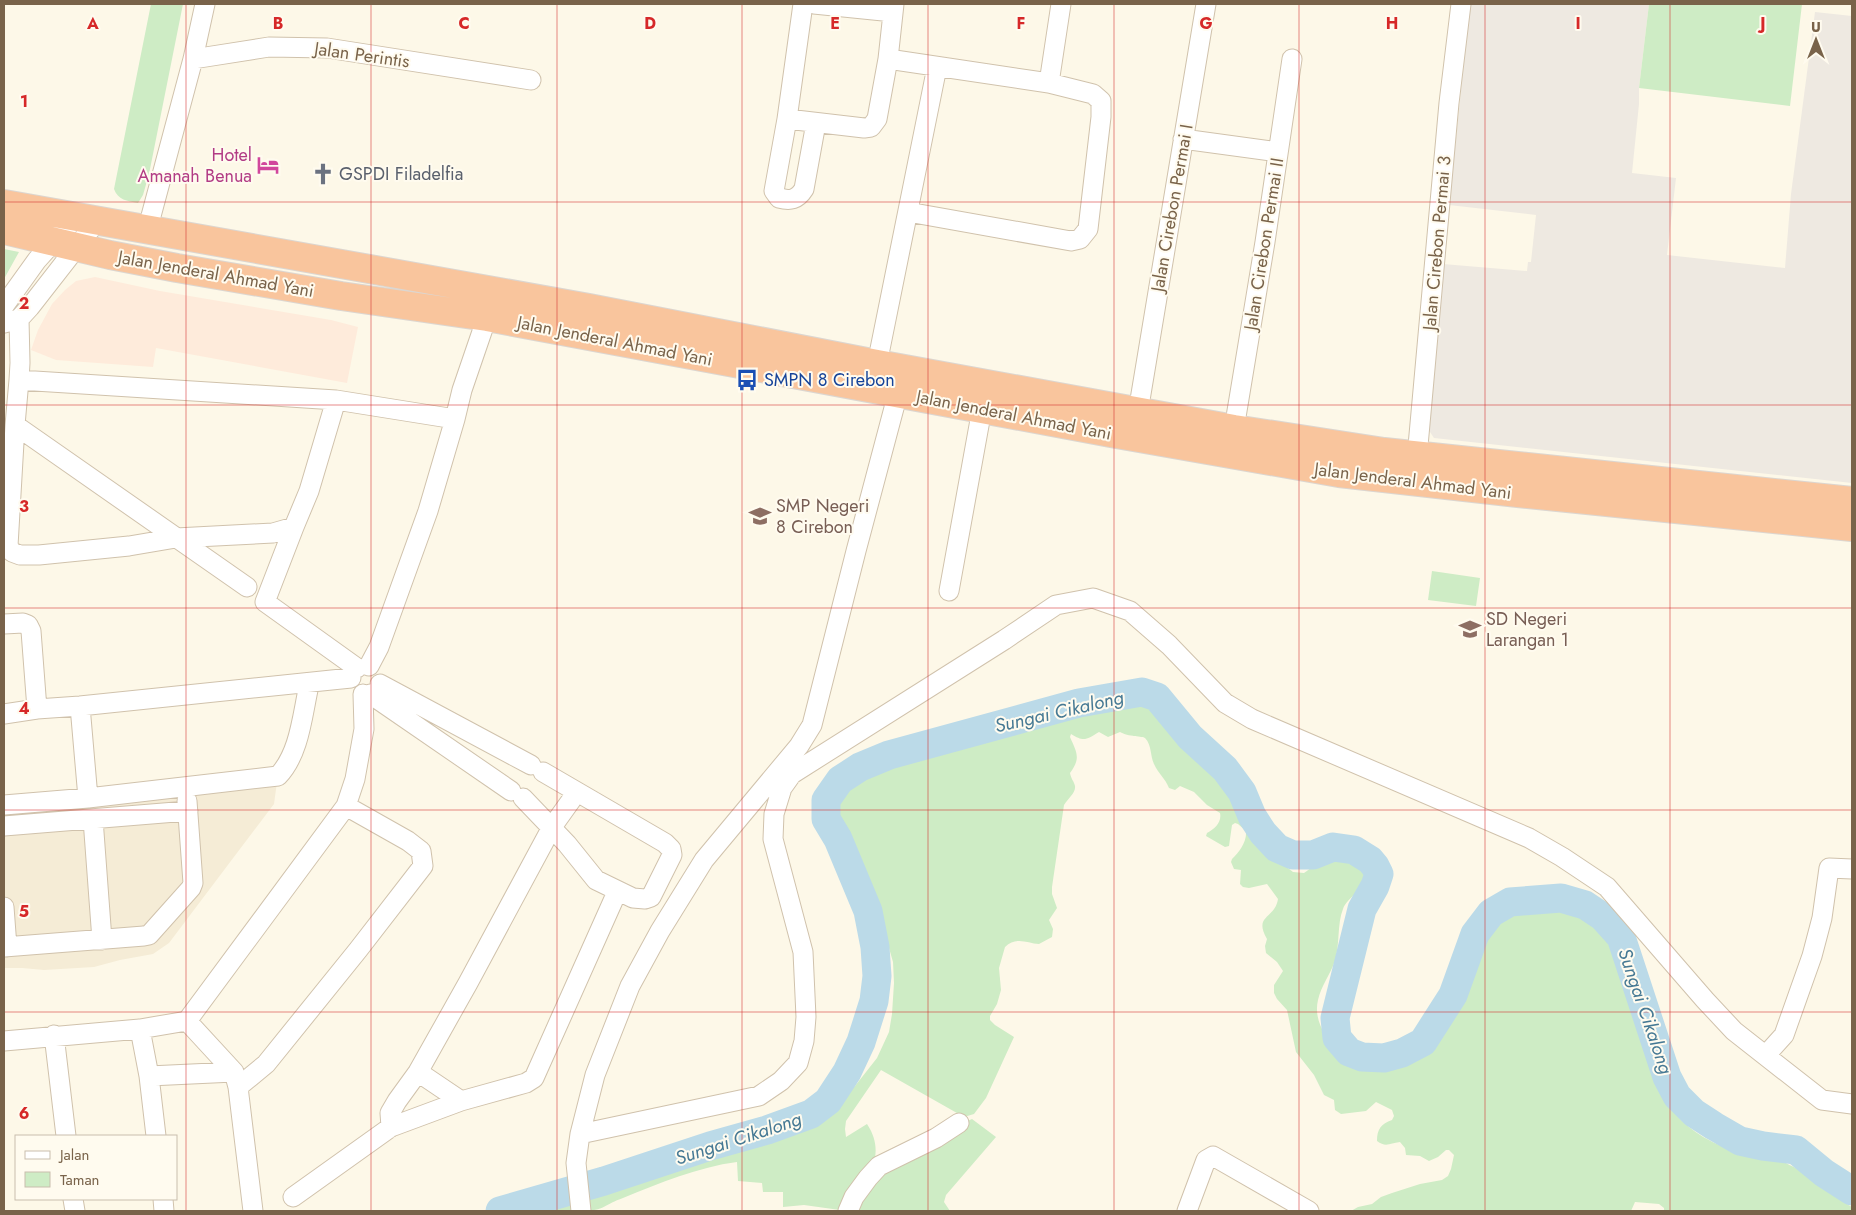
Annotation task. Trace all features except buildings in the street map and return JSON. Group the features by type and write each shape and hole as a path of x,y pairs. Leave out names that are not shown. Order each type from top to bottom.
{"highway":[{"name":"Jalan Jenderal Ahmad Yani","path":"4,204 580,307 877,364 1234,429 1417,455 1852,501"},
{"name":"Jalan Jenderal Ahmad Yani","path":"4,230 158,264 340,296 487,317 1258,460 1339,473 1416,482 1852,527"}],"street":[{"path":"147,230 193,59 205,4"},
{"path":"803,4 787,120 774,191 779,198 789,201 800,196 804,189 816,123"},
{"path":"787,120 871,127 877,120 888,59 893,8 814,4"},
{"path":"1049,83 1061,4"},
{"name":"Jalan Cirebon Permai I","path":"1138,412 1206,4"},
{"name":"Jalan Cirebon Permai 3","path":"1416,482 1460,4"},
{"name":"Jalan Perintis","path":"193,59 269,47 327,48 531,80"},
{"path":"888,59 1049,83 1093,94 1101,101 1102,117 1088,230 1080,239 1071,241 908,212"},
{"name":"Jalan Cirebon Permai II","path":"1234,429 1292,59"},
{"path":"877,364 937,67"},
{"path":"1183,139 1278,152"},
{"path":"86,219 11,321 20,363 8,546 12,552 20,555 39,554 129,546 176,538 273,533 294,527"},
{"path":"4,306 37,260 66,244"},
{"path":"371,690 441,742 517,794 552,827 596,880 633,898 645,900 651,897 672,855 671,849 665,843 537,768 458,726 371,690 354,689 359,670 379,647 428,510 462,390 487,317"},
{"path":"18,380 336,400 455,419"},
{"path":"581,1211 576,1163 580,1134 595,1075 630,986 660,931 704,860 799,746 812,725 898,393"},
{"path":"336,400 309,491 265,602 359,670"},
{"path":"949,591 982,409"},
{"path":"15,425 247,587"},
{"path":"580,1134 758,1096 781,1081 798,1063 804,1041 806,1017 803,952 773,839 774,814 782,788 792,774 1056,605 1093,598 1130,611 1169,645 1224,703 1252,719 1529,838 1562,857 1607,887 1734,1031 1822,1100 1852,1104"},
{"path":"4,624 23,623 28,625 31,631 37,709"},
{"path":"4,714 359,670 376,669 380,676 371,690 355,779 346,806 187,1021 140,1029 4,1040"},
{"path":"4,805 88,798 278,776 294,751 308,690"},
{"path":"80,706 88,798"},
{"path":"441,742 458,726"},
{"path":"391,1127 390,1113 418,1072 552,827 577,792"},
{"path":"4,826 92,819 187,806 193,879 192,888 149,935 144,936 6,947 4,907"},
{"path":"149,1076 236,1080 266,1064 423,866 421,852 408,841 346,806"},
{"path":"92,819 102,940"},
{"path":"1766,1055 1784,1035 1812,956 1822,918 1829,868 1852,869"},
{"path":"293,1197 391,1127 461,1101 526,1083 534,1078 618,892"},
{"path":"187,1021 236,1080 253,1211"},
{"path":"140,1029 149,1076 156,1135"},
{"path":"54,1036 66,1135"},
{"path":"418,1072 461,1101"},
{"path":"848,1211 854,1198 879,1166 936,1138 959,1123"},
{"path":"1187,1211 1206,1160 1213,1156 1309,1211"}],"shaded area":[{"path":"1470,4 1649,4 1639,88 1632,173 1676,178 1667,255 1785,268 1791,194 1815,12 1852,16 1852,483 1434,438 1428,429 1443,264 1527,271 1528,262 1531,262 1536,215 1449,205"},
{"path":"95,277 160,291 331,320 358,327 347,383 156,348 153,367 56,360 31,350 38,330 52,304 76,281"},
{"path":"277,782 274,804 169,943 153,954 94,967 44,970 4,968 4,811"}],"green space":[{"path":"151,4 183,4 149,174 143,195 138,203 120,198 114,189"},
{"path":"1649,4 1802,4 1790,106 1639,88"},
{"path":"4,249 19,252 4,279"},
{"path":"1432,571 1480,578 1476,606 1428,600"},
{"path":"1135,700 1149,701 1158,707 1189,747 1219,770 1251,826 1255,837 1293,872 1304,873 1323,858 1335,856 1363,864 1372,872 1373,879 1370,883 1352,897 1343,909 1335,961 1318,1000 1318,1016 1323,1030 1332,1044 1345,1055 1361,1063 1376,1067 1392,1066 1406,1060 1427,1042 1452,1009 1471,972 1483,938 1491,927 1507,918 1520,914 1548,911 1577,914 1599,924 1610,937 1618,951 1629,984 1636,996 1647,1052 1667,1101 1681,1120 1704,1137 1731,1150 1743,1153 1768,1154 1797,1169 1814,1175 1840,1199 1852,1207 1852,1211 1664,1211 1664,1208 1659,1204 1635,1202 1631,1211 1351,1211 1358,1207 1372,1204 1381,1197 1392,1193 1420,1184 1442,1180 1448,1176 1454,1155 1449,1150 1446,1150 1438,1157 1429,1161 1420,1156 1406,1155 1405,1148 1400,1142 1386,1145 1377,1141 1380,1128 1392,1120 1394,1116 1392,1110 1376,1102 1366,1111 1341,1114 1335,1110 1334,1100 1324,1095 1314,1075 1296,1052 1287,1010 1274,993 1274,985 1283,971 1277,962 1266,953 1267,939 1262,925 1273,910 1278,899 1267,884 1249,888 1243,887 1240,884 1241,870 1234,869 1231,862 1244,843 1246,831 1238,824 1232,825 1229,846 1225,847 1206,836 1219,822 1220,813 1207,805 1194,792 1180,786 1175,790 1169,788 1154,764 1149,744 1145,738 1120,732 1108,737 1099,732 1085,739 1071,734 1070,737 1077,755 1076,763 1070,773 1075,789 1064,805 1052,887 1052,894 1057,908 1049,920 1053,929 1052,937 1039,944 1017,941 1005,947 999,968 1001,990 990,1020 1014,1037 986,1098 974,1114 964,1117 881,1070 846,1121 846,1137 867,1124 876,1148 875,1159 867,1180 847,1211 804,1205 783,1207 783,1192 763,1192 762,1183 738,1181 737,1162 722,1164 679,1176 600,1208 583,1211 581,1194 658,1171 687,1165 702,1156 738,1146 779,1131 809,1125 818,1120 855,1086 877,1058 889,1032 892,1014 893,962 877,906 849,843 837,823 834,803 837,795 848,780 872,769 915,754 994,738 1046,718 1086,708"},
{"path":"972,1119 996,1137 946,1195 944,1202 950,1211 851,1211 867,1184 961,1124"},
{"path":"575,1193 576,1211 528,1211"}],"waterway":[{"name":"Sungai Cikalong","path":"500,1211 767,1130 811,1114 828,1101 847,1072 861,1042 874,1001 877,976 875,947 868,911 838,839 826,819 826,800 840,780 860,767 889,755 1079,703 1142,692 1157,697 1190,737 1225,769 1242,792 1252,816 1263,833 1277,848 1293,855 1313,855 1333,847 1354,850 1370,860 1375,866 1379,874 1375,886 1362,909 1335,1018 1337,1038 1349,1052 1362,1057 1384,1058 1402,1053 1423,1042 1453,995 1475,934 1491,913 1510,902 1561,898 1585,905 1603,917 1621,937 1667,1077 1677,1096 1694,1113 1740,1141 1796,1150 1824,1173 1852,1191"}],"place":[{"name":"Hotel Amanah Benua","path":"268,165"},
{"name":"GSPDI Filadelfia","path":"323,174"},
{"name":"SMPN 8 Cirebon","path":"747,380"},
{"name":"SMP Negeri 8 Cirebon","path":"760,516"},
{"name":"SD Negeri Larangan 1","path":"1470,629"}]}
